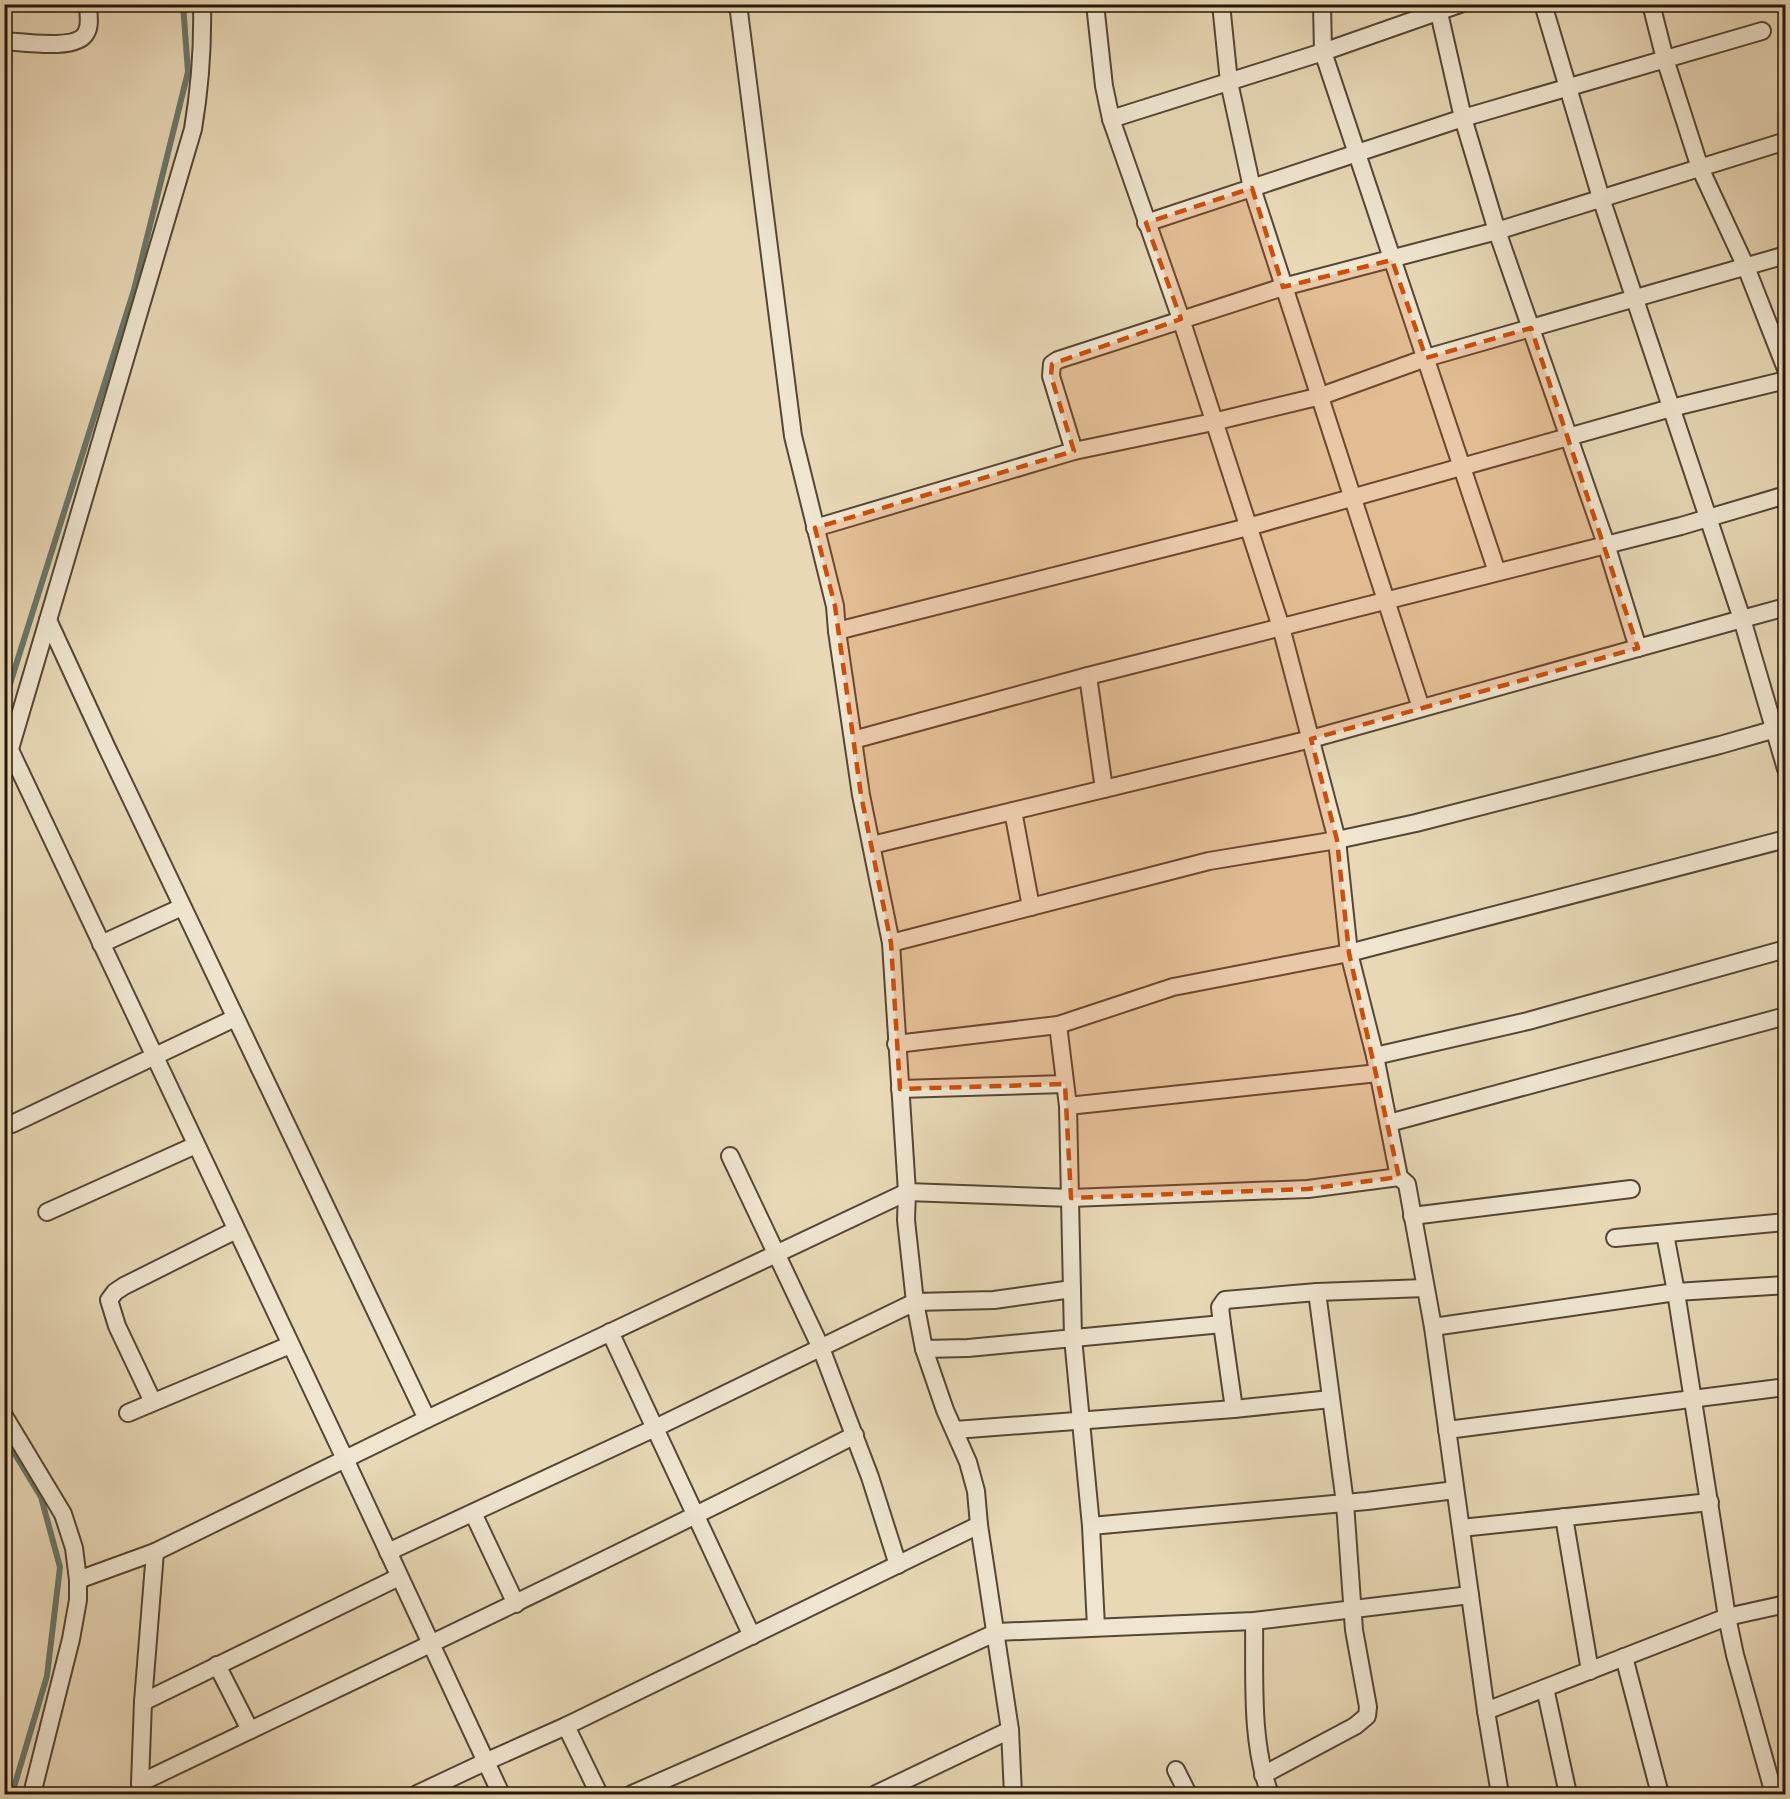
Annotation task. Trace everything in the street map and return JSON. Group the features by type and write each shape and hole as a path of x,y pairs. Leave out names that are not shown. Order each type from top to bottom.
{"street":[{"path":"4,41 63,45 78,40 86,33 89,21 88,4"},
{"path":"202,4 203,48 200,87 193,129 7,757 101,944 501,1794"},
{"path":"738,4 793,435 835,606 861,795 891,943 907,1192 906,1220 915,1302 924,1349 945,1410 956,1430 968,1462 976,1491 979,1525 1010,1730 1013,1794"},
{"path":"1095,4 1104,86 1111,119 1180,319 1281,627 1337,840 1349,953 1375,1056 1399,1177 1407,1184 1432,1327 1486,1711 1494,1792"},
{"path":"1221,4 1229,82 1252,188 1421,708"},
{"path":"1322,4 1323,52 1497,572"},
{"path":"1111,119 1323,52 1438,8 1460,4"},
{"path":"1543,4 1601,198 1780,727 1785,769"},
{"path":"1651,4 1665,58 1700,168 1746,267 1785,369"},
{"path":"1438,8 1463,118 1497,231 1606,544 1638,648"},
{"path":"1146,223 1463,118 1762,31"},
{"path":"1074,452 1051,376 1052,364 1058,360 1283,287 1497,231 1785,141"},
{"path":"815,528 1074,452 1213,423 1321,396 1426,358 1785,255"},
{"path":"837,631 1248,527 1671,408 1785,381"},
{"path":"853,740 1088,676 1606,544 1785,495"},
{"path":"872,845 1311,739 1785,607"},
{"path":"48,620 182,907 427,1419"},
{"path":"1088,676 1104,789"},
{"path":"891,943 1209,861 1337,840 1450,814 1720,745 1780,727"},
{"path":"1013,811 1031,907"},
{"path":"896,1044 1058,1024 1173,987 1349,953 1785,839"},
{"path":"101,944 182,907"},
{"path":"1375,1056 1528,1021 1785,949"},
{"path":"1389,1123 1785,1016"},
{"path":"12,1124 235,1018"},
{"path":"1058,1024 1068,1106 1073,1338 1091,1526 1096,1627"},
{"path":"1068,1106 1378,1073"},
{"path":"900,1089 1065,1084"},
{"path":"47,1212 196,1145"},
{"path":"730,1156 821,1348 855,1435 898,1566"},
{"path":"78,1580 155,1552 427,1419 907,1192 1071,1198 1308,1189 1399,1177"},
{"path":"1412,1216 1631,1189"},
{"path":"1615,1238 1785,1222"},
{"path":"153,1402 117,1326 109,1300 124,1286 236,1230"},
{"path":"1665,1234 1727,1617 1735,1655 1774,1794"},
{"path":"1432,1327 1676,1292 1785,1285"},
{"path":"1234,1409 1220,1307 1225,1300 1317,1292 1425,1288"},
{"path":"388,1552 655,1428 915,1302 994,1300 1072,1289"},
{"path":"1263,1775 1354,1726 1367,1716 1368,1707 1352,1609 1345,1503 1317,1292"},
{"path":"924,1349 968,1348 1222,1324"},
{"path":"610,1332 752,1636"},
{"path":"128,1413 290,1345"},
{"path":"1447,1430 1785,1388"},
{"path":"956,1430 1234,1409 1331,1399"},
{"path":"4,1416 63,1514 74,1548 78,1580 78,1600 71,1639 32,1794"},
{"path":"155,1552 143,1701 141,1789 250,1730 516,1604 855,1435"},
{"path":"1091,1526 1345,1503 1455,1490"},
{"path":"1461,1528 1710,1502"},
{"path":"473,1513 516,1604"},
{"path":"1564,1517 1590,1671"},
{"path":"417,1794 566,1726 979,1525"},
{"path":"143,1701 399,1577"},
{"path":"632,1794 997,1632 1254,1620 1470,1595"},
{"path":"1486,1711 1727,1617 1785,1604"},
{"path":"1254,1620 1257,1740 1263,1775 1270,1794"},
{"path":"1624,1658 1660,1794"},
{"path":"217,1665 250,1730"},
{"path":"1545,1688 1568,1794"},
{"path":"566,1726 599,1794"},
{"path":"876,1794 1010,1730"},
{"path":"1176,1770 1188,1794"}],"highlighted area":[{"path":"1252,188 1283,287 1392,260 1426,358 1531,328 1638,648 1311,739 1337,840 1349,953 1399,1177 1308,1189 1071,1198 1065,1084 900,1089 891,943 861,795 835,606 815,528 1074,451 1051,376 1052,364 1181,319 1146,223"}],"waterway":[{"path":"4,703 134,290 188,72 183,4"},
{"path":"4,1436 41,1497 60,1567 47,1676 12,1794"}]}
